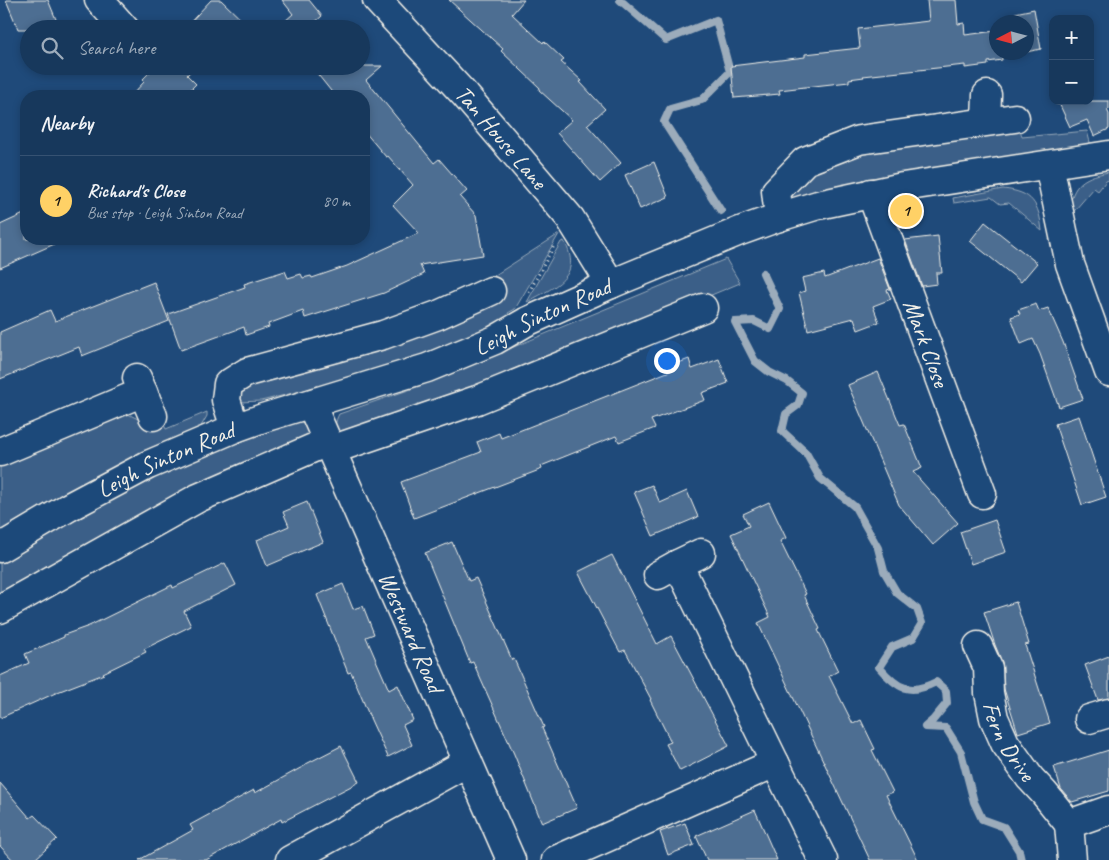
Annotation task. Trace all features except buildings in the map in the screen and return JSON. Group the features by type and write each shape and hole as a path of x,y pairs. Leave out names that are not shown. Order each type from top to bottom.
{"street":[{"path":"99,0 117,20"},
{"name":"Tan House Lane","path":"377,0 465,95 570,218 611,284"},
{"path":"779,217 776,191 805,162 859,140 987,108 1015,118"},
{"name":"Leigh Sinton Road","path":"0,548 148,465 235,428 427,368 495,340 526,322 611,284 779,217 818,205 871,193 1109,155"},
{"path":"1049,165 1070,264 1109,372"},
{"name":"Mark Close","path":"871,193 982,494"},
{"path":"235,428 226,400 228,384 248,372 383,335 491,291"},
{"path":"0,609 198,498 329,446 477,400 703,308"},
{"path":"0,452 140,385 154,416"},
{"name":"Westward Road","path":"312,404 512,860"},
{"path":"679,564 823,860"},
{"name":"Fern Drive","path":"978,646 988,668 989,693 994,718 1005,743 1026,773 1069,824"},
{"path":"290,860 468,762"},
{"path":"556,860 775,763"},
{"path":"1072,860 1069,824 1109,810"}],"path":[{"path":"526,322 520,308 570,218"}],"shaded area":[{"path":"1019,125 1022,137 1087,131 1091,146 999,160 789,199 797,176 860,150"},
{"path":"1109,172 1109,180 1098,191 1094,188 1069,217 1072,198 1078,185 1091,177"},
{"path":"1003,189 1021,193 1032,201 1039,213 1042,231 1009,203 1000,204 991,197 954,203 953,198"},
{"path":"559,234 515,309 508,313 510,318 404,362 313,388 261,401 240,402 236,396 241,382 500,296 492,277"},
{"path":"564,241 569,253 570,264 568,272 556,286 527,302 561,242"},
{"path":"726,259 740,283 599,342 338,435 336,424 339,414 417,387"},
{"path":"124,412 146,423 161,419 166,429 207,412 207,416 200,428 185,439 0,535 0,465"},
{"path":"299,421 306,424 309,435 0,602 0,562 154,477 201,456"}],"waterway":[{"path":"620,0 666,40 716,20 730,72 702,100 670,109 664,122 721,211"},
{"path":"763,273 780,309 770,329 754,321 735,322 755,361 802,393 798,405 786,414 782,431 806,453 820,478 855,507 878,548 884,571 897,593 917,609 922,623 913,638 892,647 879,667 892,680 904,688 918,689 936,682 946,691 947,703 925,727 946,728 961,752 974,802 982,819 1004,827 1019,851 1021,860"}],"place":[{"name":"Richard's Close","path":"906,211"}]}
